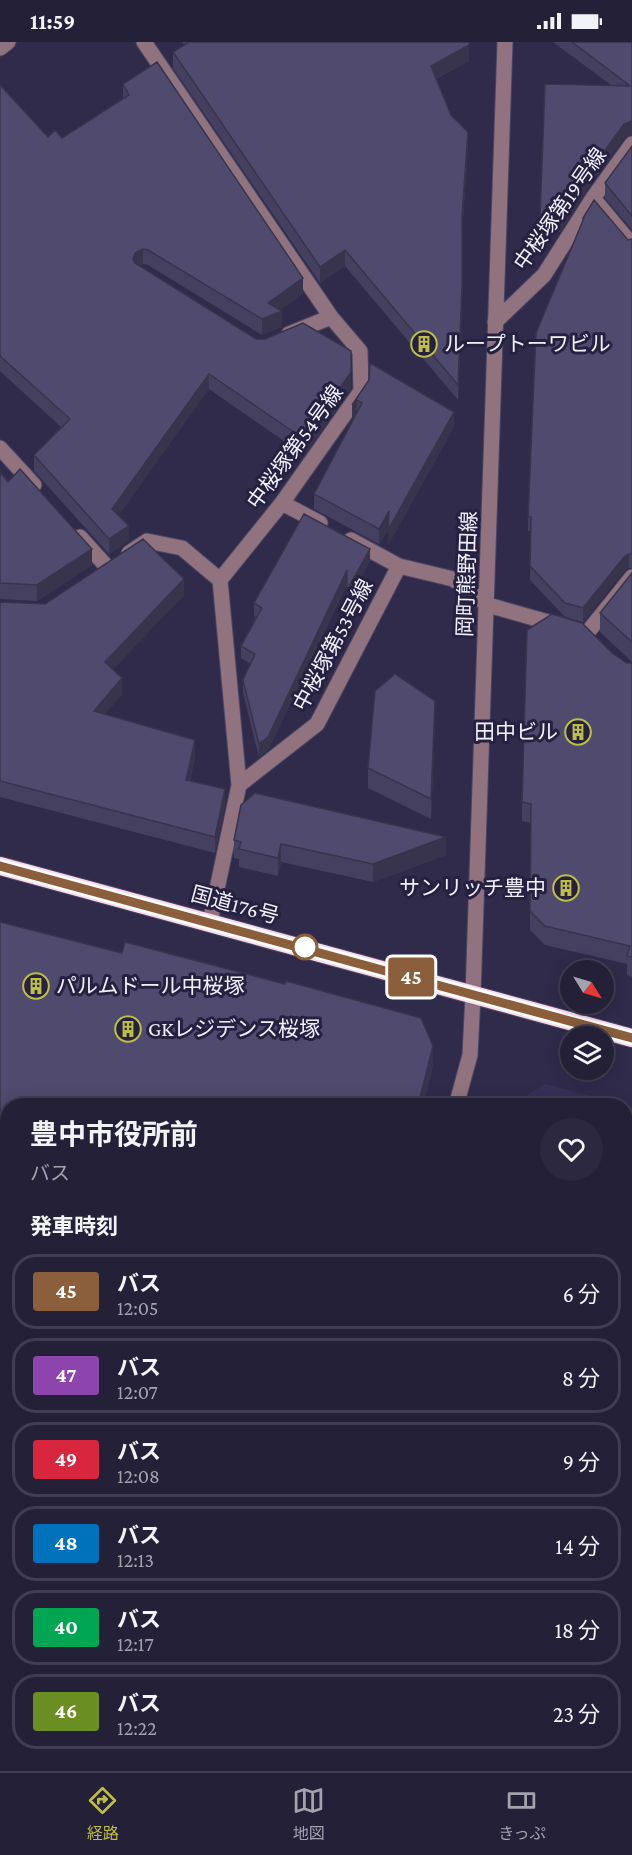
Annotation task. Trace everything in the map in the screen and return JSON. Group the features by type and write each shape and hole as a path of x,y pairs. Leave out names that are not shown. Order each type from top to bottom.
{"highway":[{"name":"国道176号","path":"0,866 632,1038"}],"street":[{"path":"0,48 8,42"},
{"name":"中桜塚第54号線","path":"144,42 331,317 360,351 361,391 282,503 220,580"},
{"name":"岡町熊野田線","path":"458,1098 470,1055 473,995 488,605 505,42"},
{"name":"中桜塚第19号線","path":"495,322 544,275 593,198 632,144"},
{"path":"593,198 632,245"},
{"path":"271,342 331,317"},
{"path":"0,448 46,499"},
{"name":"中桜塚第53号線","path":"282,503 399,566 453,579 488,605"},
{"path":"69,525 103,571 147,541 182,548 220,580 239,785 210,922"},
{"name":"中桜塚第53号線","path":"239,785 317,724 399,566"},
{"path":"488,605 591,637 632,577"}],"shaded area":[{"path":"545,1084 598,1098 522,1098"}],"building":[{"path":"189,42 469,42 469,45 431,66 451,115 468,132 462,216 458,385 345,250 320,267 173,52"},
{"path":"572,42 632,42 632,121 624,124 585,178 560,218 540,217 545,84 630,86"},
{"path":"157,62 303,278 268,303 282,311 262,319 148,250 143,249 135,253 133,259 135,263 256,339 265,339 303,323 351,351 351,372 304,439 209,374 112,509 129,526 109,539 34,455 70,419 0,356 0,85 48,137 55,130 62,138 129,95 123,84"},
{"path":"632,146 632,216 605,183"},
{"path":"594,200 628,240 632,239 632,554 624,557 583,608 565,603 530,566 531,517 528,517 536,333 583,218"},
{"path":"370,363 454,412 388,530 389,511 379,529 314,494 362,403 357,400 352,405 369,380"},
{"path":"20,469 92,549 37,585 0,583 0,472 8,482"},
{"path":"304,514 370,549 347,590 347,570 268,737 259,744 243,680 255,654 241,646 262,608 254,603"},
{"path":"143,539 184,579 105,662 122,678 94,711 195,740 186,780 225,789 215,837 0,781 0,602 45,604"},
{"path":"632,573 632,642 600,613"},
{"path":"552,614 582,623 612,653 627,663 632,663 632,957 627,956 630,946 545,926 530,911 531,804 522,802 527,630"},
{"path":"395,674 435,701 431,799 368,768 375,691"},
{"path":"255,793 446,837 373,864 281,844 278,858 239,849 241,842 234,840 241,805"},
{"path":"0,922 122,953 125,942 285,984 286,981 421,1018 433,1046 420,1098 0,1098"}],"bus line":[{"name":"45","path":"0,866 632,1038"}],"place":[{"name":"ループトーワビル","path":"424,344"},
{"name":"田中ビル","path":"578,732"},
{"name":"サンリッチ豊中","path":"566,888"},
{"name":"パルムドール中桜塚","path":"36,986"},
{"name":"GKレジデンス桜塚","path":"128,1029"}]}
